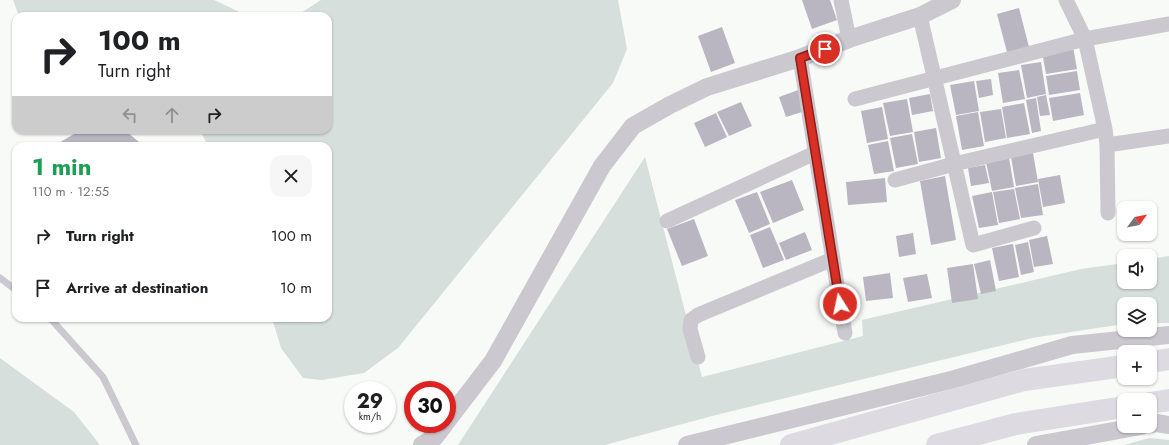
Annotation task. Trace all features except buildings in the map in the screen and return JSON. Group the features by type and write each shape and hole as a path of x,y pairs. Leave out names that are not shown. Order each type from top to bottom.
{"main road":[{"path":"1157,361 1169,360"},
{"path":"791,445 1024,380 1117,367"},
{"path":"1157,402 1169,400"},
{"path":"937,445 1016,424 1117,408"}],"street":[{"path":"840,0 850,39"},
{"path":"456,409 493,361 602,166 633,126 670,105 707,87 800,58 850,39 920,16 952,0"},
{"path":"1066,0 1085,39 1104,129 1107,145 1108,213"},
{"path":"920,16 972,245 1034,228"},
{"path":"855,99 1085,39 1169,24"},
{"path":"800,58 845,333"},
{"path":"895,180 954,164 1104,129"},
{"path":"1107,145 1169,136"},
{"path":"667,221 815,152"},
{"path":"698,357 690,329 691,320 698,315 833,259"},
{"path":"687,445 955,379 1072,345 1169,335"},
{"path":"1157,423 1169,425"},
{"path":"1036,445 1117,430"},
{"path":"422,445 435,437 438,433"}],"lane":[{"path":"0,278 12,287"},
{"path":"54,322 103,378 136,445"}],"shaded area":[{"path":"13,0 214,0 240,12 18,12"},
{"path":"321,0 618,0 627,49 613,83 398,348 364,373 322,380 303,378 281,348 273,322 332,322 332,142 206,142 202,134 332,134 332,12 302,12"},
{"path":"645,157 702,377 863,336 862,320 1081,269 1117,264 1117,289 1157,289 1157,258 1169,256 1169,323 1157,323 1157,297 1117,297 1117,325 1032,338 712,416 605,445 458,445"},
{"path":"0,358 74,412 100,445 0,445"},
{"path":"1149,438 1169,440 1169,445 1124,445"}],"route":[{"path":"825,49 800,58 840,304"}]}
